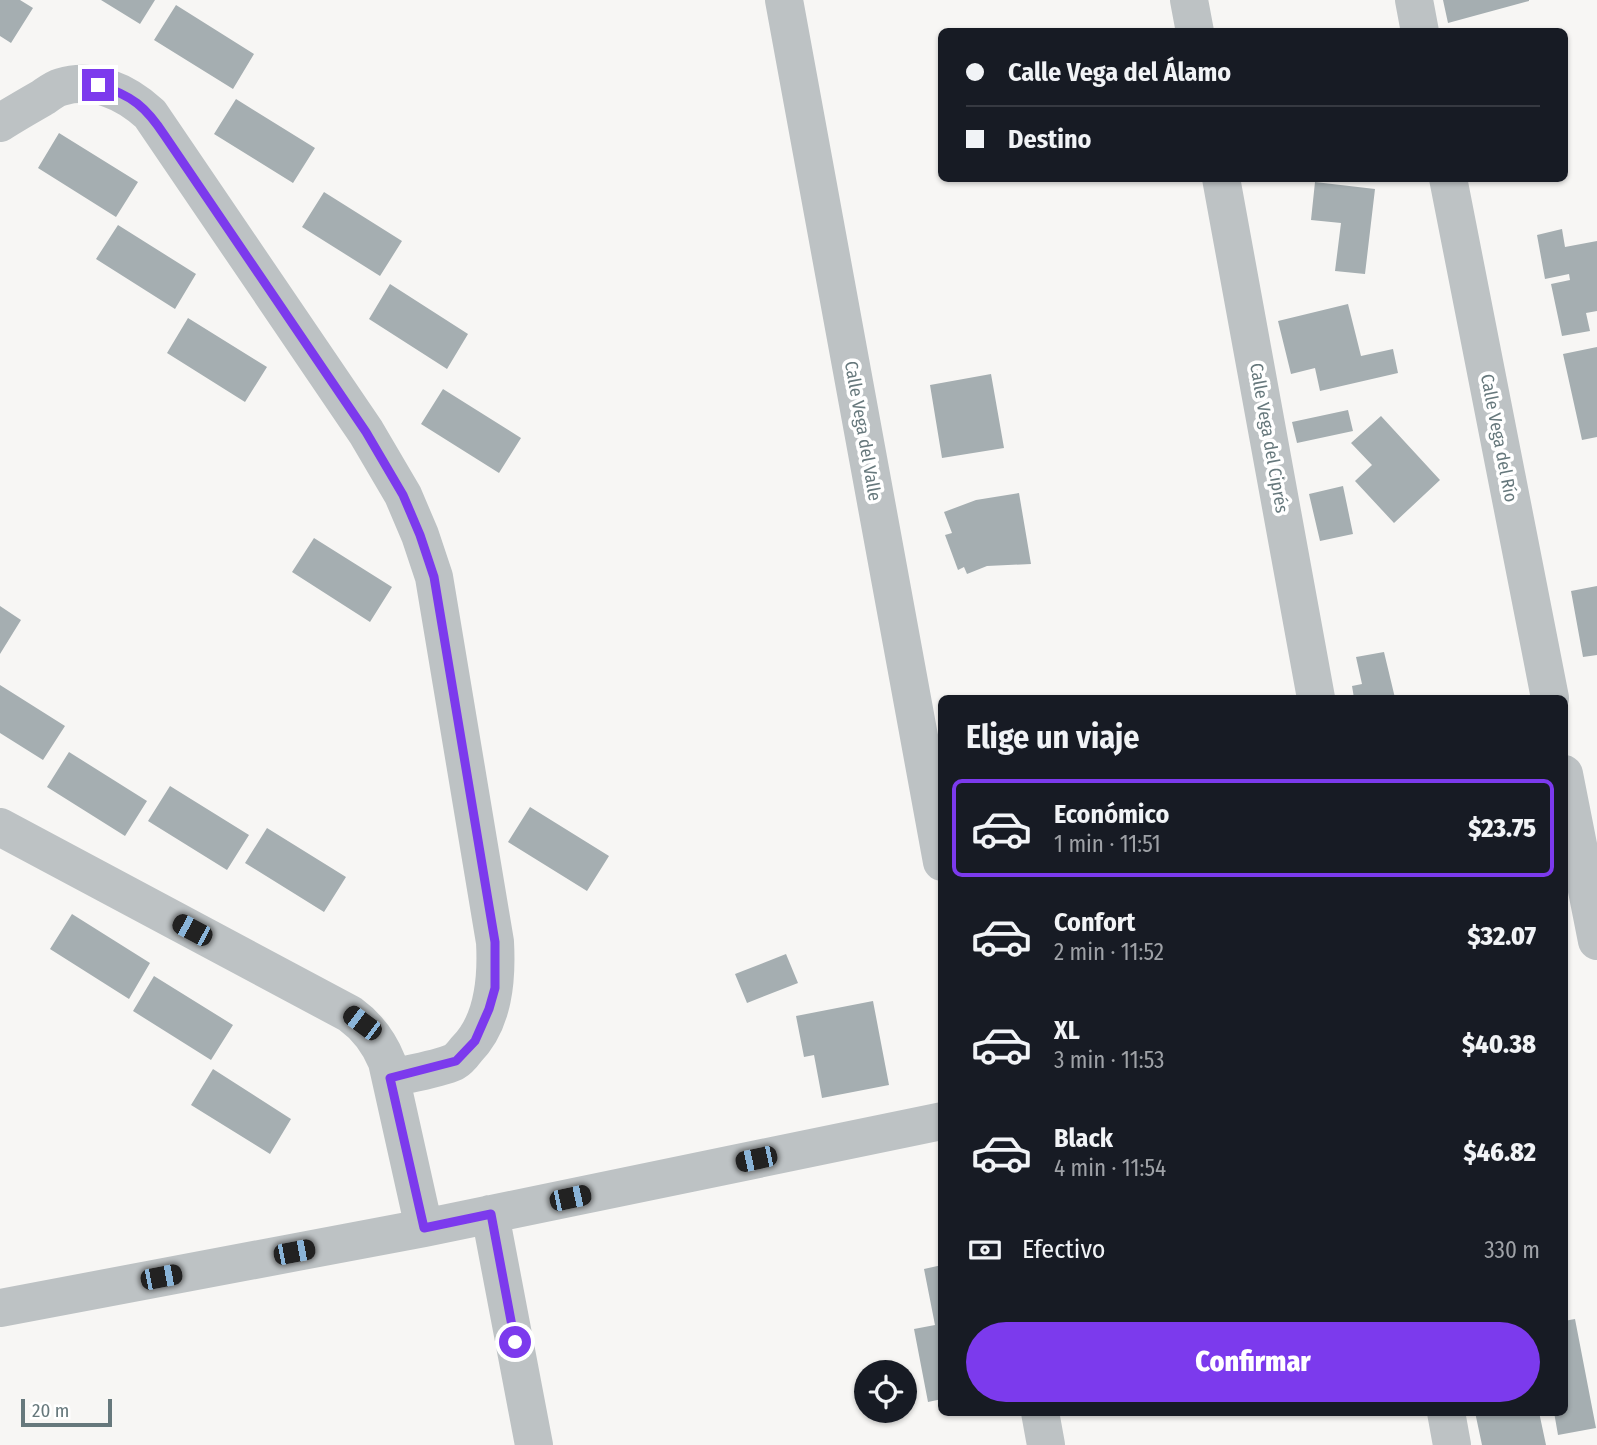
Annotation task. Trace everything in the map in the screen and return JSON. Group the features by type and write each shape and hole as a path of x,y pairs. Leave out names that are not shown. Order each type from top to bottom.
{"street":[{"name":"Calle Vega del Valle","path":"785,0 938,840"},
{"path":"1189,0 1194,28"},
{"path":"1413,0 1419,28"},
{"path":"2,118 58,87 78,84 98,85 118,91 135,100 150,114 366,432 403,495 420,535 434,577 495,942 496,969 489,1009 475,1041 456,1061 390,1078"},
{"name":"Calle Vega del Ciprés","path":"1223,182 1315,695"},
{"name":"Calle Vega del Río","path":"1449,182 1549,695"},
{"path":"1568,795 1597,941"},
{"path":"0,827 350,1014 367,1028 381,1047 387,1062 424,1228"},
{"path":"0,1308 424,1228 938,1122"},
{"path":"491,1214 534,1445"},
{"path":"1041,1416 1046,1445"},
{"path":"1447,1416 1452,1445"}],"building":[{"path":"0,0 20,0 33,8 11,43 0,36"},
{"path":"101,0 155,0 140,24"},
{"path":"1443,0 1529,0 1529,1 1448,23"},
{"path":"176,5 254,54 233,89 154,40"},
{"path":"236,99 315,148 293,183 214,134"},
{"path":"59,133 138,182 116,217 38,168"},
{"path":"1315,182 1375,189 1365,274 1335,271 1341,223 1311,220"},
{"path":"324,192 402,241 380,276 302,227"},
{"path":"118,225 196,274 175,309 96,259"},
{"path":"1562,229 1565,247 1597,241 1597,311 1586,313 1590,331 1562,336 1551,284 1570,280 1569,274 1545,279 1537,235"},
{"path":"390,284 468,334 447,369 369,319"},
{"path":"1348,304 1361,356 1393,349 1398,373 1320,391 1315,368 1291,374 1278,321"},
{"path":"188,318 267,367 245,402 167,353"},
{"path":"1597,347 1597,437 1582,440 1563,354"},
{"path":"991,374 1004,448 942,458 930,385"},
{"path":"443,389 521,438 499,473 421,424"},
{"path":"1348,410 1353,431 1297,443 1292,422"},
{"path":"1381,416 1440,480 1394,523 1355,481 1372,465 1351,443"},
{"path":"1343,486 1353,534 1320,541 1309,494"},
{"path":"1019,493 1031,564 987,566 967,574 964,567 958,570 945,535 952,533 944,512 976,500"},
{"path":"314,538 392,587 370,622 292,572"},
{"path":"1597,586 1597,655 1583,657 1571,591"},
{"path":"0,606 21,620 0,654"},
{"path":"1384,652 1394,695 1354,695 1352,686 1362,684 1356,657"},
{"path":"0,685 65,726 43,760 0,733"},
{"path":"69,752 147,801 125,836 47,787"},
{"path":"170,786 249,835 227,870 148,821"},
{"path":"530,807 609,856 587,891 508,842"},
{"path":"267,828 346,877 324,912 245,863"},
{"path":"72,914 150,963 129,999 50,949"},
{"path":"786,954 798,983 747,1003 735,974"},
{"path":"154,976 233,1025 211,1060 133,1011"},
{"path":"873,1001 889,1085 822,1098 814,1055 804,1057 796,1016"},
{"path":"213,1069 291,1119 270,1154 191,1105"},
{"path":"938,1266 938,1400 928,1402 914,1329 935,1325 924,1269"},
{"path":"1575,1319 1596,1428 1558,1435 1555,1416 1568,1416 1568,1320"},
{"path":"1476,1416 1540,1416 1546,1445 1482,1445"}],"route":[{"path":"98,85 135,100 150,114 366,432 403,495 434,577 495,942 495,988 475,1041 456,1061 390,1078 424,1228 491,1214 515,1342"}]}
